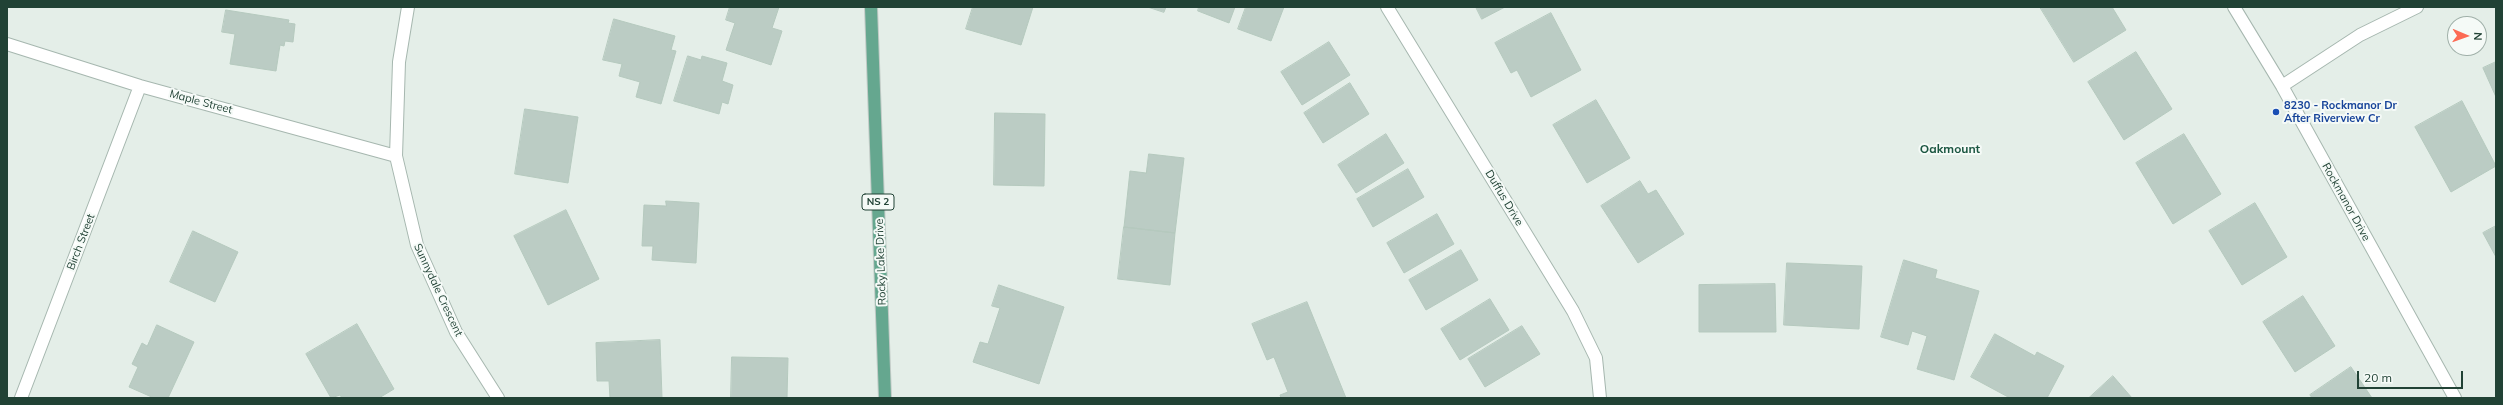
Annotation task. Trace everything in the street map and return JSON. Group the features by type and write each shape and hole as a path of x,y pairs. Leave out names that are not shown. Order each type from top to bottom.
{"main road":[{"name":"Rocky Lake Drive","path":"871,7 885,398"}],"street":[{"name":"Sunnydale Crescent","path":"408,7 399,62 396,156 417,245 456,332 498,398"},
{"name":"Duffus Drive","path":"1387,7 1573,311 1596,358 1600,398"},
{"name":"Rockmanor Drive","path":"2234,7 2282,86 2455,398"},
{"path":"2282,86 2360,35 2416,7"},
{"name":"Maple Street","path":"7,44 140,86 396,156"},
{"name":"Birch Street","path":"21,398 140,86"}],"building":[{"path":"730,7 779,7 772,28 782,31 771,65 726,50 735,23 726,20"},
{"path":"973,7 1033,7 1021,45 966,29"},
{"path":"1148,7 1166,7 1164,12"},
{"path":"1199,7 1235,7 1229,23 1198,11"},
{"path":"1246,7 1284,7 1271,41 1238,29"},
{"path":"1476,7 1505,7 1482,19"},
{"path":"2040,7 2112,7 2126,30 2074,62"},
{"path":"226,10 289,20 288,23 295,24 293,42 285,41 284,46 280,45 276,71 230,64 235,34 222,32"},
{"path":"1551,13 1581,70 1531,97 1517,70 1511,73 1495,43"},
{"path":"614,19 675,36 671,50 676,51 661,104 636,97 640,82 619,76 622,64 603,60"},
{"path":"1329,42 1350,75 1302,105 1281,72"},
{"path":"2136,52 2172,109 2124,140 2088,82"},
{"path":"688,56 701,60 702,56 727,63 722,81 733,85 728,104 722,102 719,114 674,101"},
{"path":"2496,62 2496,97 2483,68"},
{"path":"1350,83 1369,114 1323,143 1304,113"},
{"path":"1596,100 1630,158 1587,183 1553,125"},
{"path":"2462,101 2496,166 2451,192 2415,127"},
{"path":"525,109 578,117 568,183 515,174"},
{"path":"995,113 1045,114 1044,186 994,185"},
{"path":"1386,134 1404,163 1356,193 1338,165"},
{"path":"2184,134 2221,194 2173,224 2136,163"},
{"path":"1149,154 1184,158 1175,233 1124,227 1130,171 1146,173"},
{"path":"1408,169 1424,197 1373,227 1357,199"},
{"path":"1640,181 1648,194 1656,190 1684,234 1638,263 1601,206"},
{"path":"666,201 699,203 696,263 652,260 653,246 642,246 644,205 666,206"},
{"path":"2255,203 2287,257 2242,285 2209,231"},
{"path":"566,210 599,279 548,305 514,236"},
{"path":"1437,214 1454,244 1404,273 1387,243"},
{"path":"2496,226 2496,257 2483,233"},
{"path":"1124,227 1175,233 1170,285 1118,279"},
{"path":"193,231 238,252 215,302 170,282"},
{"path":"1461,250 1478,280 1426,310 1409,280"},
{"path":"1904,260 1937,270 1935,278 1979,291 1954,380 1917,369 1927,336 1912,331 1908,345 1881,337"},
{"path":"1787,263 1862,266 1859,329 1784,325"},
{"path":"1775,284 1776,332 1699,332 1699,285"},
{"path":"999,285 1064,307 1039,384 973,362 980,342 988,344 1000,308 992,306"},
{"path":"2303,296 2335,346 2295,372 2263,322"},
{"path":"1490,299 1509,330 1460,360 1441,329"},
{"path":"1307,302 1346,398 1281,398 1280,395 1288,392 1274,357 1267,360 1252,324"},
{"path":"357,324 394,389 379,398 342,398 340,395 331,398 306,354"},
{"path":"157,325 194,342 168,398 154,398 129,387 138,367 132,364 142,343 147,346"},
{"path":"1522,326 1540,354 1485,387 1468,359"},
{"path":"1995,334 2035,356 2037,352 2064,366 2047,398 2010,398 1971,377"},
{"path":"660,340 662,398 610,398 609,381 597,381 596,343"},
{"path":"732,357 788,358 787,398 731,398"},
{"path":"2351,367 2372,398 2312,398 2310,395"},
{"path":"2113,376 2132,398 2089,398"}],"place":[{"name":"8230 - Rockmanor Dr After Riverview Cr","path":"2276,112"}],"district":[{"name":"Oakmount","path":"1950,149"}]}
